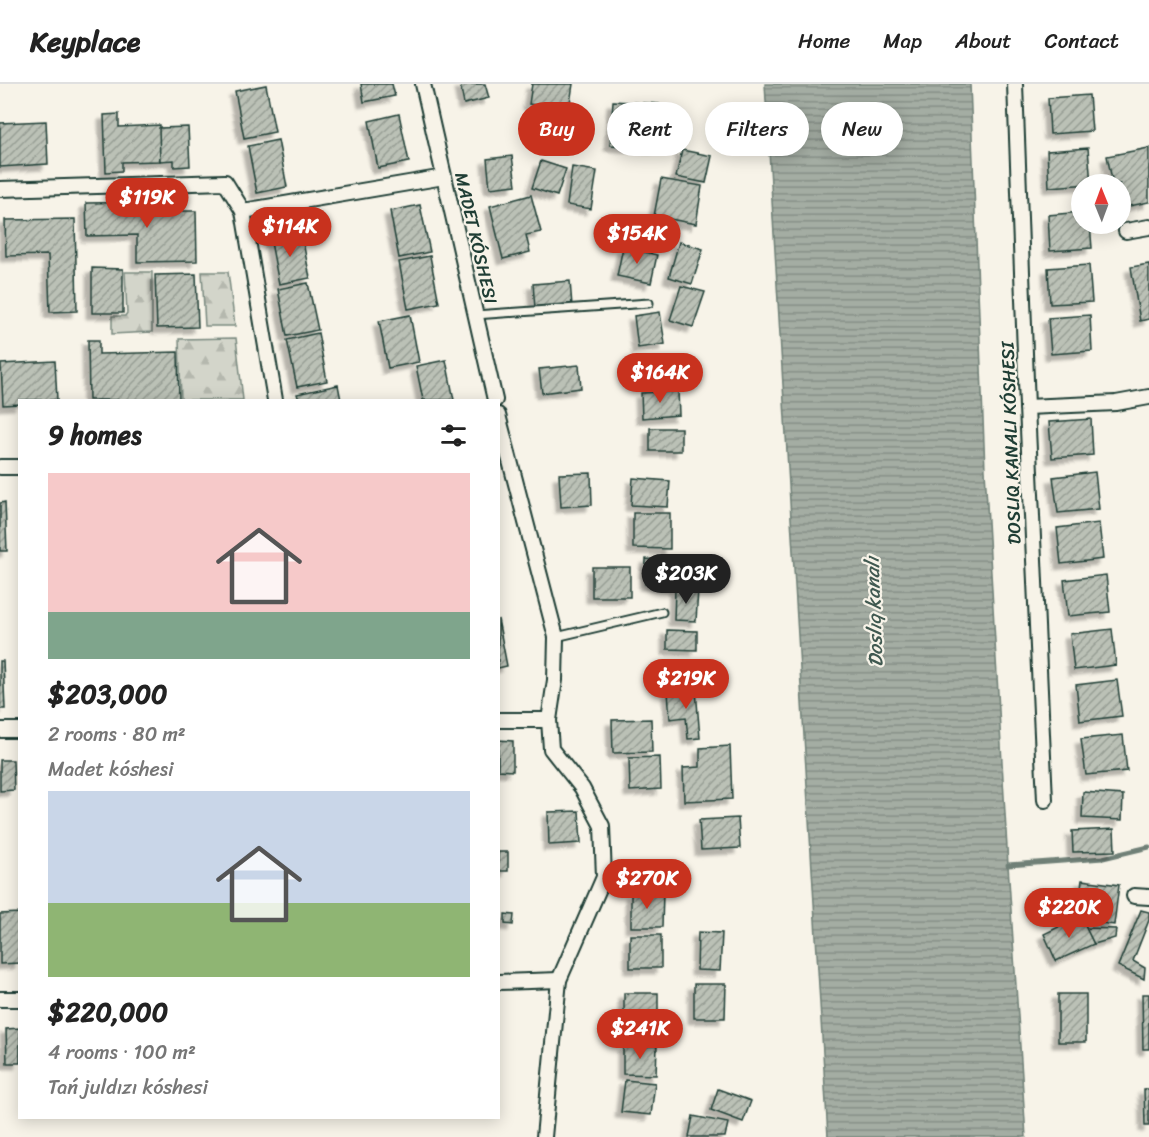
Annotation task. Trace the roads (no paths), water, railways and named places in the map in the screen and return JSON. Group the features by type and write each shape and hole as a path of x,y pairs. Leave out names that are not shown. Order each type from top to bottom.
{"street":[{"name":"MADET KÓSHESI","path":"423,84 495,399"},
{"path":"1015,84 1045,800"},
{"path":"243,211 444,177"},
{"path":"0,189 225,182 243,211 275,399"},
{"path":"1131,230 1149,227"},
{"path":"1027,407 1116,403 1149,397"},
{"path":"500,432 556,637 555,680 549,720 551,749 582,788 602,826 604,877 559,980 544,1137"},
{"path":"0,467 18,467"},
{"path":"500,720 549,720"},
{"path":"0,730 18,730"},
{"path":"1134,896 1149,897"},
{"path":"500,982 559,980"},
{"path":"0,999 18,999"}],"lane":[{"path":"475,315 649,303"},
{"path":"556,637 662,612"}],"water":[{"name":"Doslıq kanalı","path":"765,84 970,84 985,470 1026,1137 828,1137 769,156 809,156 809,102 766,102"}],"waterway":[{"path":"1008,865 1103,858 1149,847"}]}
